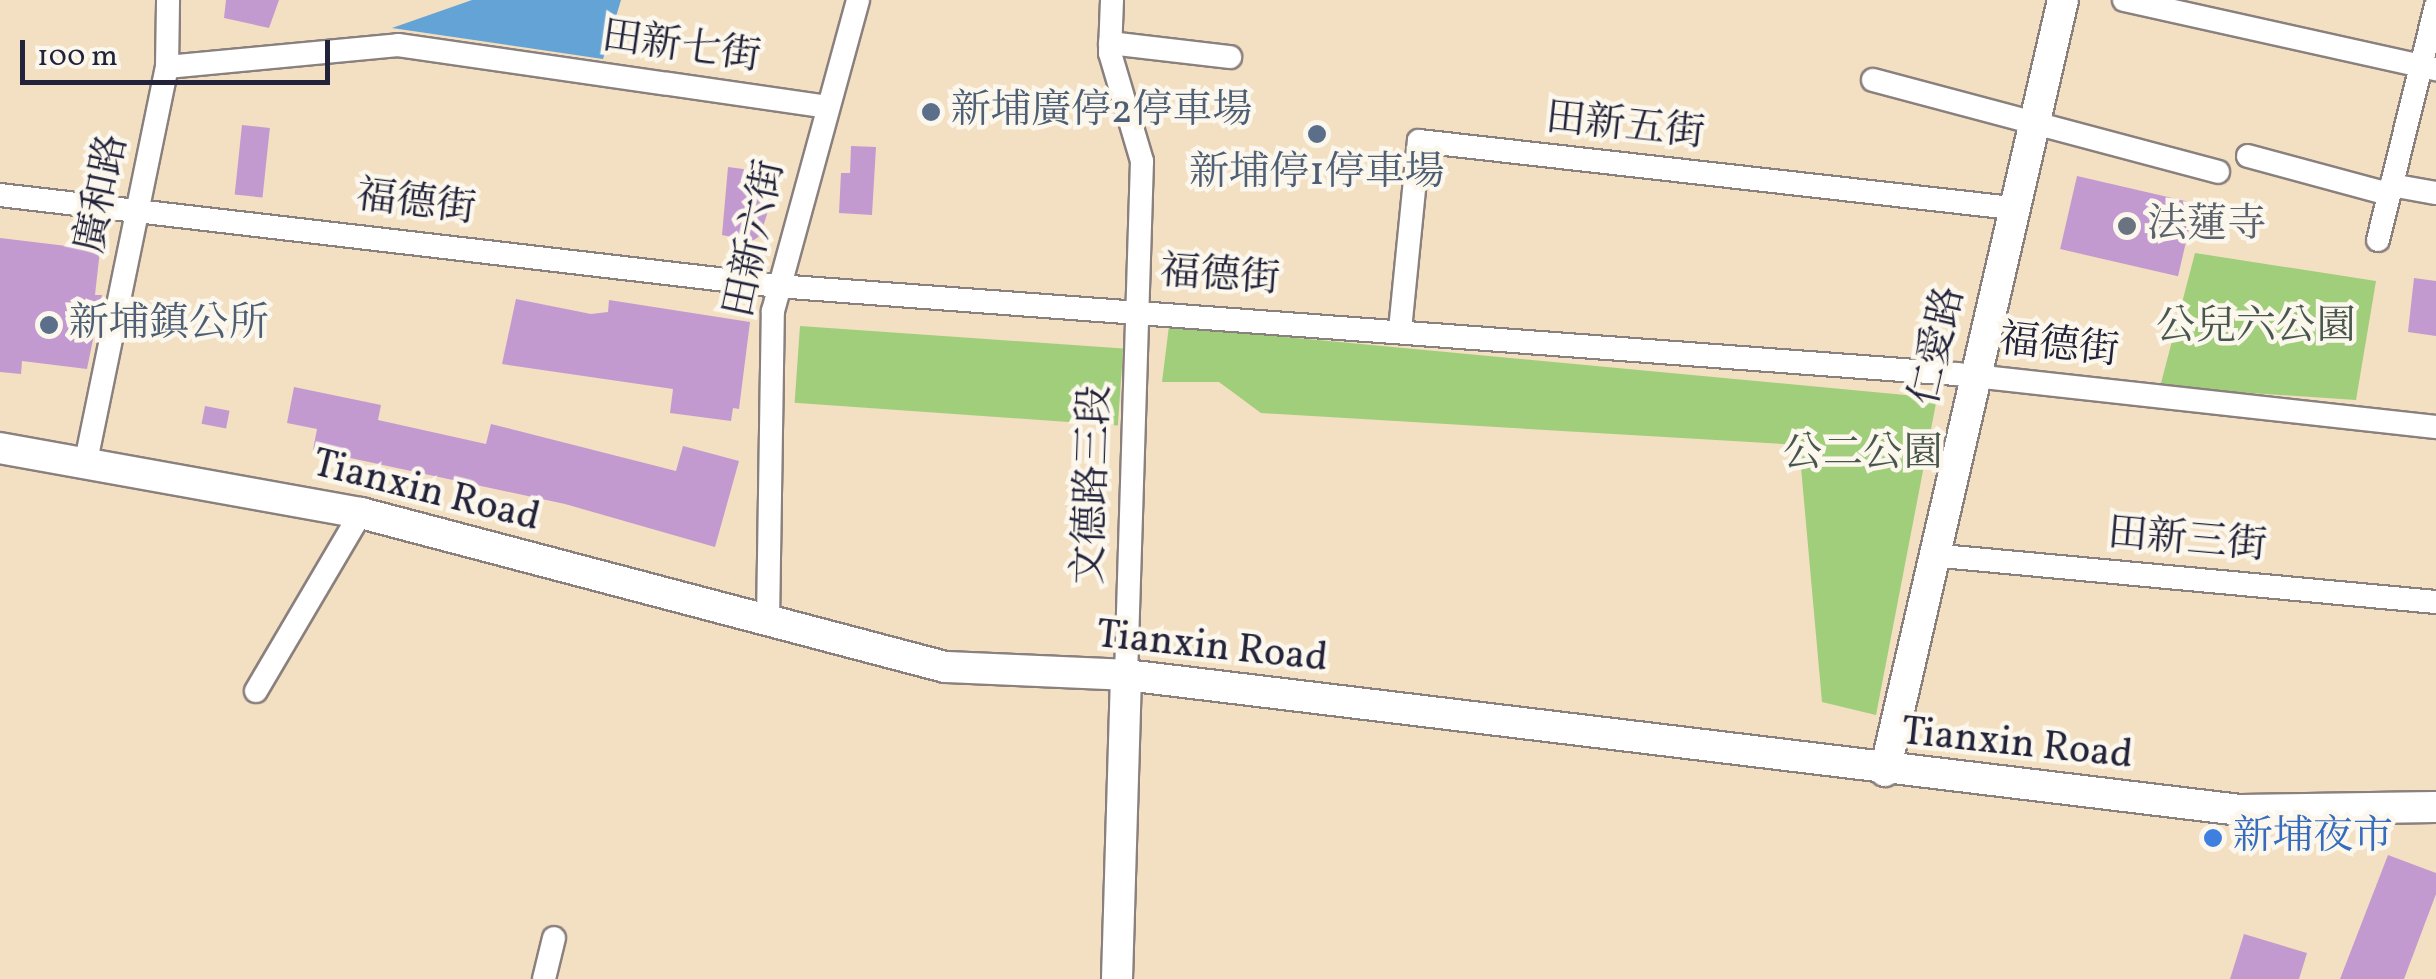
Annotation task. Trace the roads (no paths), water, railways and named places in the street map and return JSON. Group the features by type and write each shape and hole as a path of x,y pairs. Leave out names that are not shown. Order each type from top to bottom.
{"main road":[{"name":"仁愛路","path":"1884,770 1972,375 2064,0"},
{"name":"Tianxin Road","path":"0,448 361,513 945,667 1126,674 1884,770 2240,810 2436,807"},
{"name":"文德路三段","path":"1117,979 1126,674"}],"street":[{"name":"廣和路","path":"86,461 167,67 168,0"},
{"name":"田新六街","path":"768,621 777,286 858,0"},
{"name":"文德路三段","path":"1112,0 1110,42 1142,161 1141,308 1126,674"},
{"path":"2124,0 2427,67"},
{"path":"2378,240 2427,67 2436,6"},
{"path":"1110,42 1230,57"},
{"name":"田新七街","path":"167,67 398,45 826,106"},
{"path":"1873,80 2218,172"},
{"name":"田新五街","path":"1400,330 1419,141 2012,208"},
{"path":"2248,156 2390,189 2436,193"},
{"name":"福德街","path":"0,195 138,208 777,286 1141,308 1972,375 2436,427"},
{"path":"256,691 361,513"},
{"name":"田新三街","path":"1931,554 2436,602"},
{"path":"544,979 554,938"}],"water":[{"path":"472,0 621,0 603,59 392,28"}],"place":[{"name":"新埔廣停2停車場","path":"931,112"},
{"name":"新埔停1停車場","path":"1317,134"},
{"name":"法蓮寺","path":"2127,226"},
{"name":"新埔鎮公所","path":"49,325"},
{"name":"新埔夜市","path":"2213,838"}],"park label":[{"name":"公兒六公園","path":"2256,328"},
{"name":"公二公園","path":"1863,455"}]}
